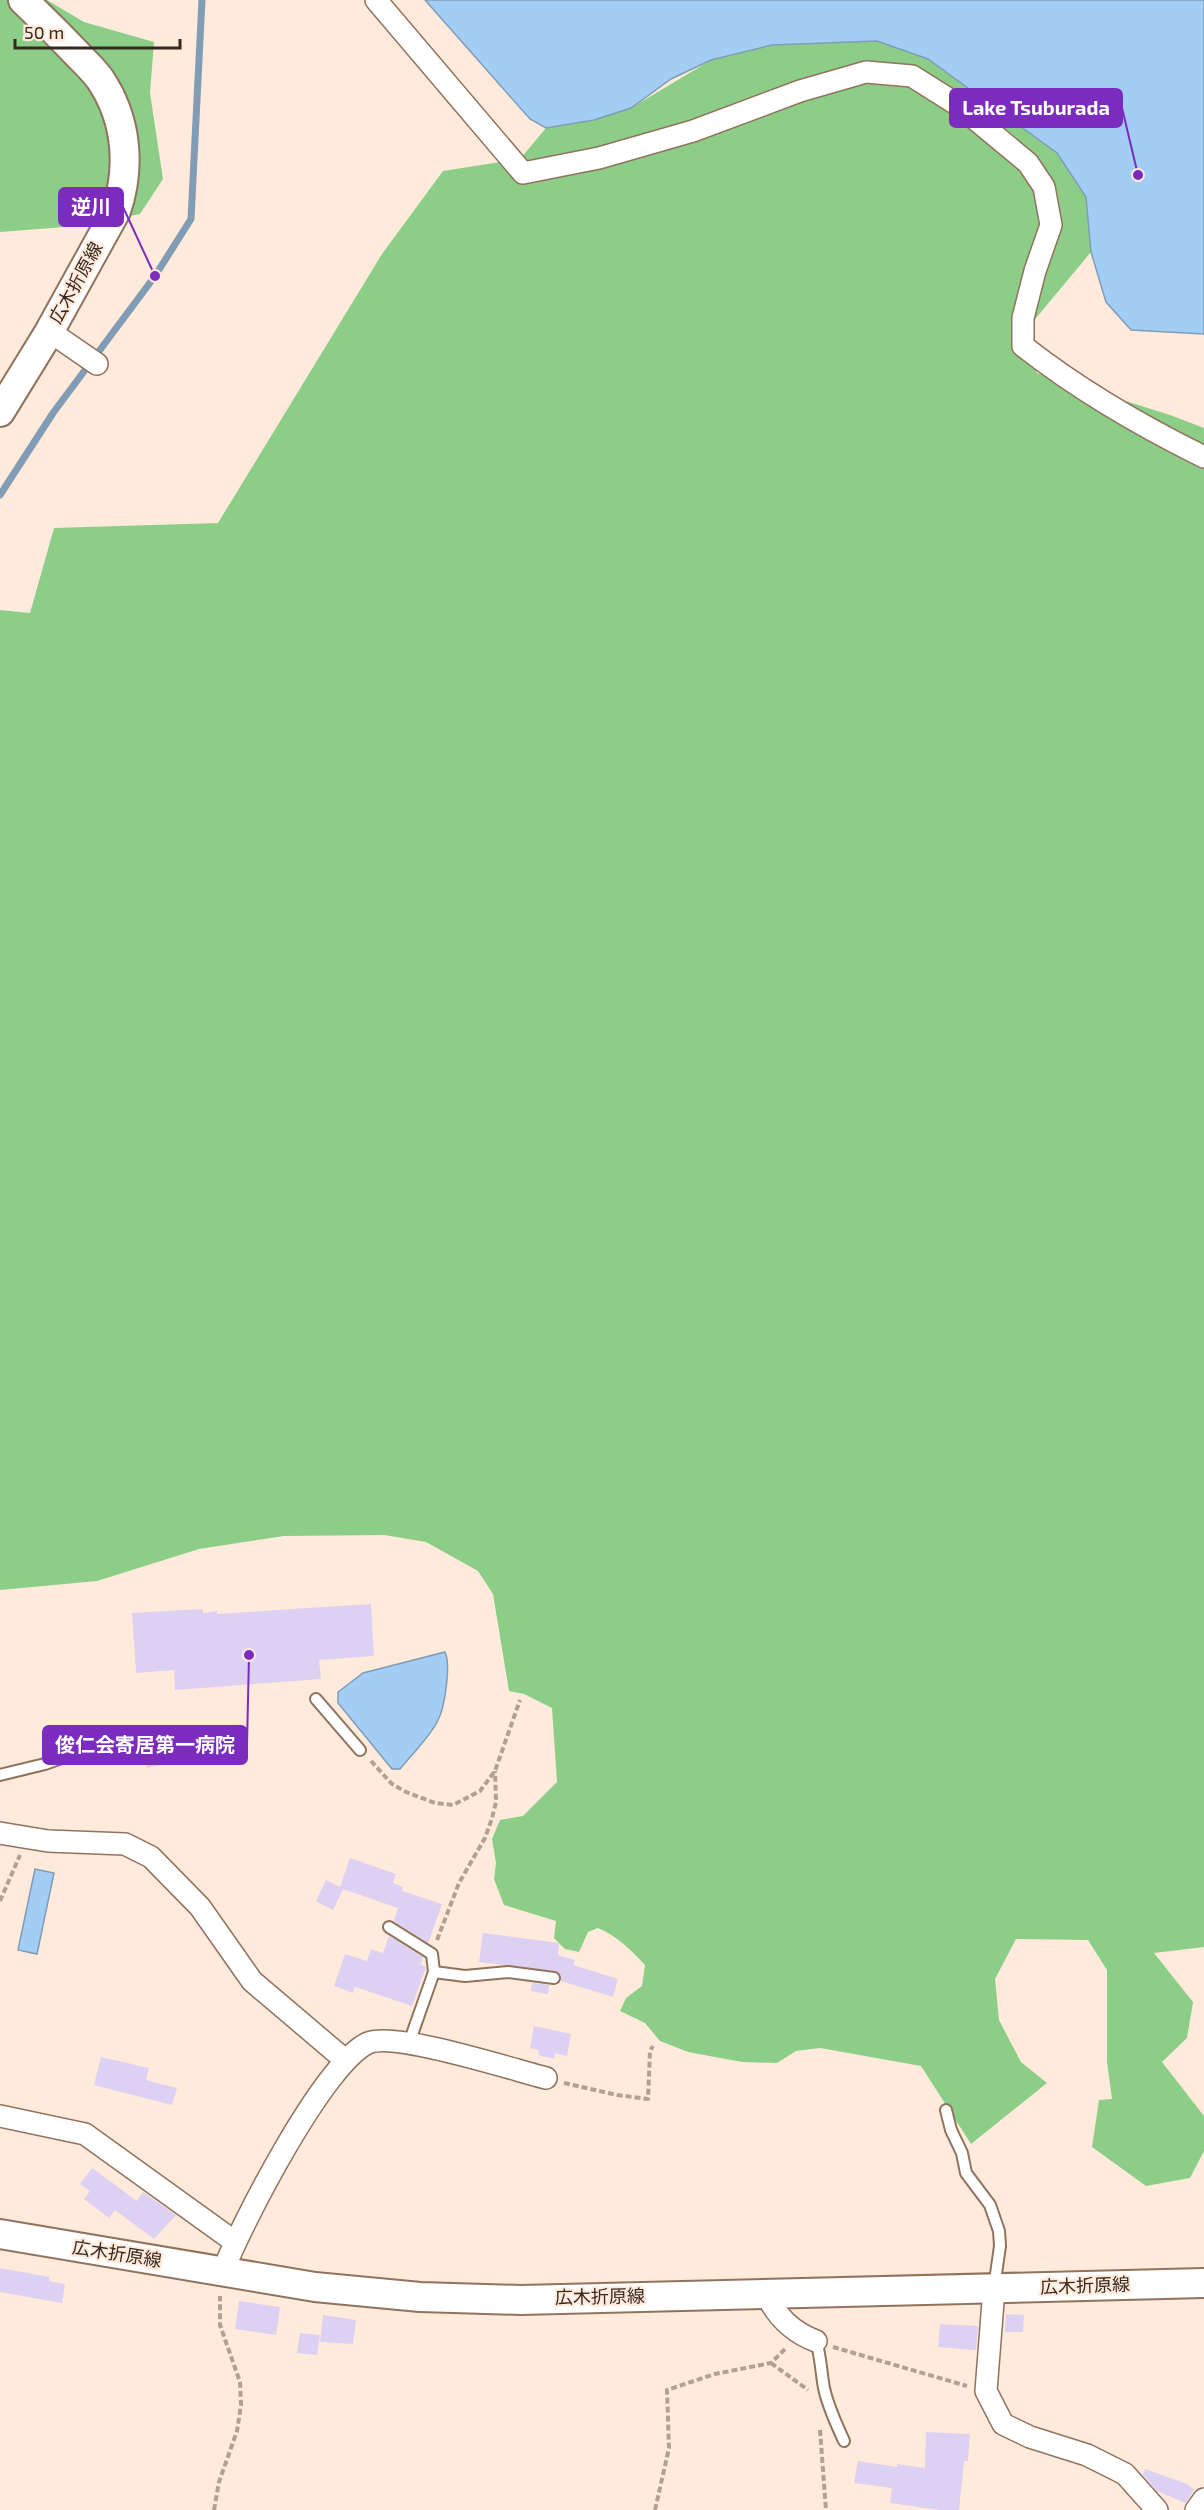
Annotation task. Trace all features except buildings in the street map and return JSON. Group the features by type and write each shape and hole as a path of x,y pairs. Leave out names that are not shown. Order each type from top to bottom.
{"main road":[{"name":"広木折原線","path":"0,412 50,331 116,211 124,189 125,147 117,115 100,79 23,0"},
{"name":"広木折原線","path":"0,2234 315,2287 420,2297 521,2300 1204,2283"}],"street":[{"path":"376,0 523,173 599,158 693,131 800,91 866,72 912,76 958,105 1028,163 1044,187 1051,225 1035,271 1023,318 1023,346 1053,370 1132,418 1204,457"},
{"path":"50,331 97,364"},
{"path":"0,1833 48,1841 125,1844 152,1857 200,1907 252,1981 345,2060"},
{"path":"223,2271 235,2242 301,2122 345,2060 369,2042 409,2043 546,2078"},
{"path":"0,2116 85,2134 235,2242"},
{"path":"994,2289 986,2391 1003,2424 1030,2437 1087,2456 1125,2474 1157,2510"},
{"path":"766,2294 774,2311 808,2338"},
{"path":"1196,2510 1204,2499"}],"lane":[{"path":"316,1699 360,1750"},
{"path":"0,1774 45,1764 95,1746"},
{"path":"389,1927 432,1954 434,1972 409,2043"},
{"path":"434,1972 465,1976 508,1972 554,1978"},
{"path":"946,2110 951,2130 962,2153 966,2173 990,2205 999,2231 1000,2246 994,2289"},
{"path":"808,2338 821,2355 821,2370 828,2407 844,2441"}],"path":[{"path":"360,1750 392,1784 435,1803 453,1805 480,1791 495,1771 520,1700"},
{"path":"432,1954 459,1882 485,1838 492,1818 496,1802 495,1771"},
{"path":"0,1901 19,1856 33,1838"},
{"path":"546,2078 617,2095 648,2099 650,2051 653,2046"},
{"path":"214,2510 219,2482 237,2431 241,2404 240,2382 220,2325 223,2271"},
{"path":"655,2510 669,2448 667,2390 715,2374 771,2363 808,2338 986,2391"},
{"path":"771,2363 796,2379 815,2396"},
{"path":"819,2426 826,2510"}],"green space":[{"path":"0,0 47,0 84,22 154,42 150,93 163,179 140,214 78,226 0,232"},
{"path":"877,41 928,59 1057,153 1086,197 1091,252 1022,335 1037,373 1204,428 1204,1947 1154,1953 1193,2002 1187,2038 1162,2062 1204,2116 1204,2151 1190,2178 1146,2186 1092,2147 1099,2100 1112,2099 1107,2062 1107,1970 1088,1940 1016,1939 995,1979 999,2020 1021,2062 1047,2083 971,2144 921,2066 820,2048 796,2051 777,2063 742,2062 688,2052 660,2041 645,2023 620,2011 626,1998 642,1986 645,1965 629,1949 618,1939 598,1928 588,1932 579,1952 565,1949 554,1938 556,1921 504,1905 494,1879 496,1863 492,1839 500,1820 523,1816 557,1782 552,1708 524,1694 509,1691 493,1594 478,1571 426,1542 384,1535 284,1536 199,1549 97,1581 0,1590 0,610 30,613 54,528 218,523 382,254 443,171 520,159 546,128 631,108 711,60 772,45"}],"water":[{"path":"425,0 1204,0 1204,334 1131,330 1106,302 1091,252 1086,197 1057,153 928,59 877,41 772,45 711,60 671,79 631,108 594,120 546,128 530,119"},
{"path":"445,1652 447,1658 446,1686 438,1720 426,1739 400,1769 392,1769 338,1703 338,1692 363,1673"},
{"path":"35,1869 54,1873 37,1954 18,1950"}],"waterway":[{"path":"0,495 53,413 155,276 191,219 202,0"}],"place":[{"name":"Lake Tsuburada","path":"1138,175"},
{"name":"逆川","path":"155,276"},
{"name":"俊仁会寄居第一病院","path":"249,1655"}]}
